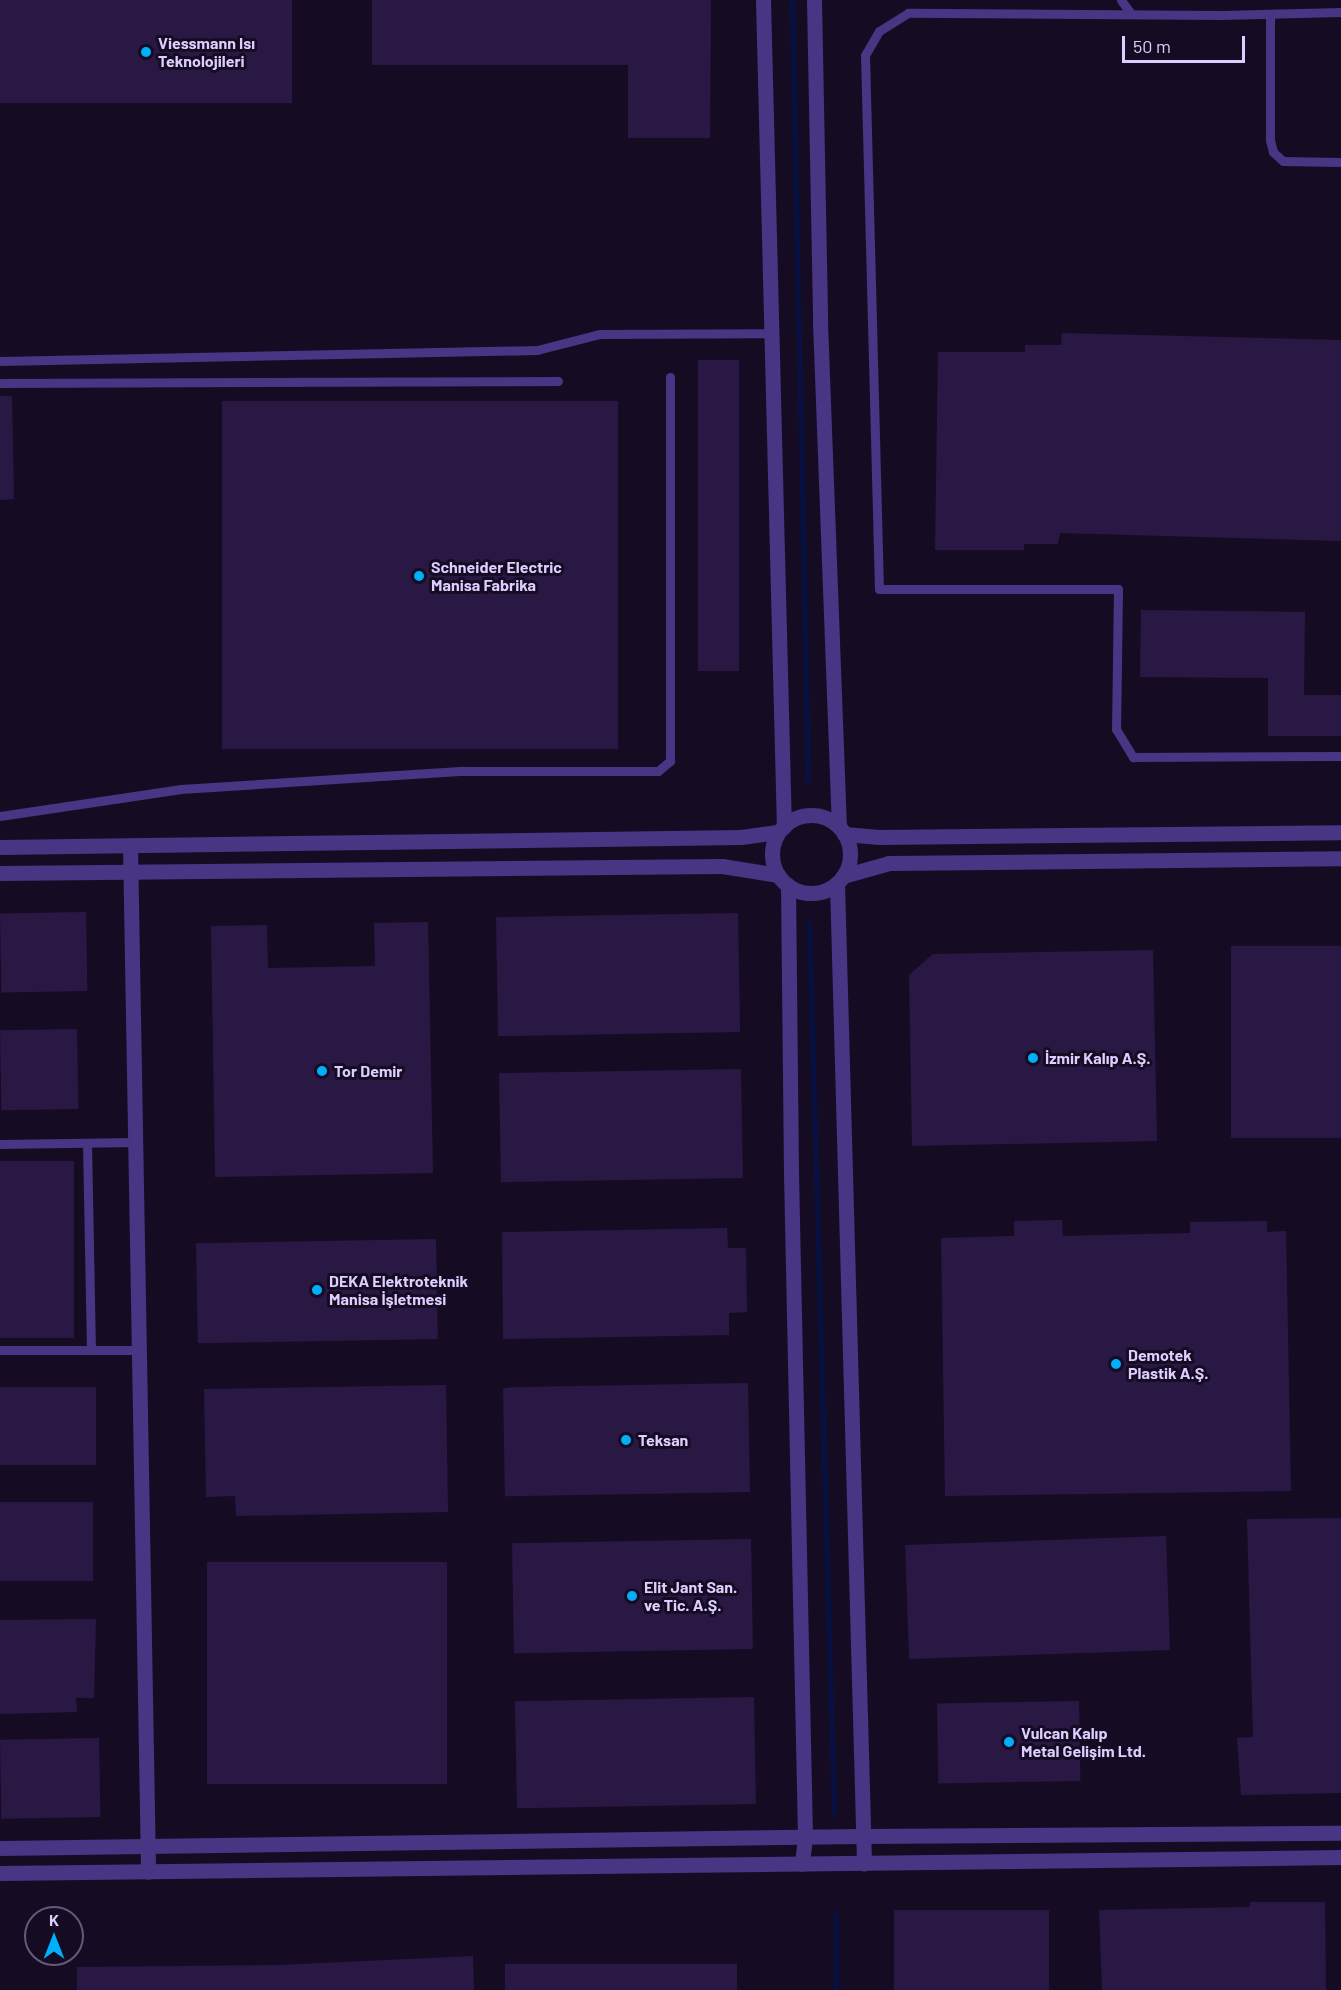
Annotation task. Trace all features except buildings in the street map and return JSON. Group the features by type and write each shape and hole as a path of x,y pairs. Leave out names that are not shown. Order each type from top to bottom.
{"street":[{"path":"763,0 781,830"},
{"path":"814,0 821,334 841,830"},
{"path":"802,1864 805,1838 783,880 772,851 781,830 791,820 816,815 829,819 841,830 850,849 849,862 840,879 864,1864"},
{"path":"0,847 741,837 781,830"},
{"path":"841,830 879,837 1341,832"},
{"path":"130,846 148,1872"},
{"path":"0,873 722,866 783,880 800,891 813,893 826,890 840,879 889,863 1341,858"},
{"path":"0,1848 862,1836 1341,1833"},
{"path":"0,1873 1341,1857"}],"lane":[{"path":"1121,0 1131,14"},
{"path":"1341,12 1270,14 908,13 879,31 865,55 879,589 1118,590 1116,729 1133,757 1341,756"},
{"path":"1270,14 1270,140 1274,152 1283,161 1341,162"},
{"path":"0,361 537,350 600,334 772,333"},
{"path":"0,816 181,789 463,771 658,771 670,761 670,377"},
{"path":"0,383 558,381"},
{"path":"0,1144 136,1142"},
{"path":"87,1143 91,1350"},
{"path":"0,1350 139,1350"}],"waterway":[{"path":"792,0 808,781"},
{"path":"809,923 834,1815"},
{"path":"836,1912 836,1990"}],"place":[{"name":"Viessmann Isı Teknolojileri","path":"146,52"},
{"name":"Schneider Electric Manisa Fabrika","path":"419,576"},
{"name":"İzmir Kalıp A.Ş.","path":"1033,1058"},
{"name":"Tor Demir","path":"322,1071"},
{"name":"DEKA Elektroteknik Manisa İşletmesi","path":"317,1290"},
{"name":"Demotek Plastik A.Ş.","path":"1116,1364"},
{"name":"Teksan","path":"626,1440"},
{"name":"Elit Jant San. ve Tic. A.Ş.","path":"632,1596"},
{"name":"Vulcan Kalıp Metal Gelişim Ltd.","path":"1009,1742"}]}
